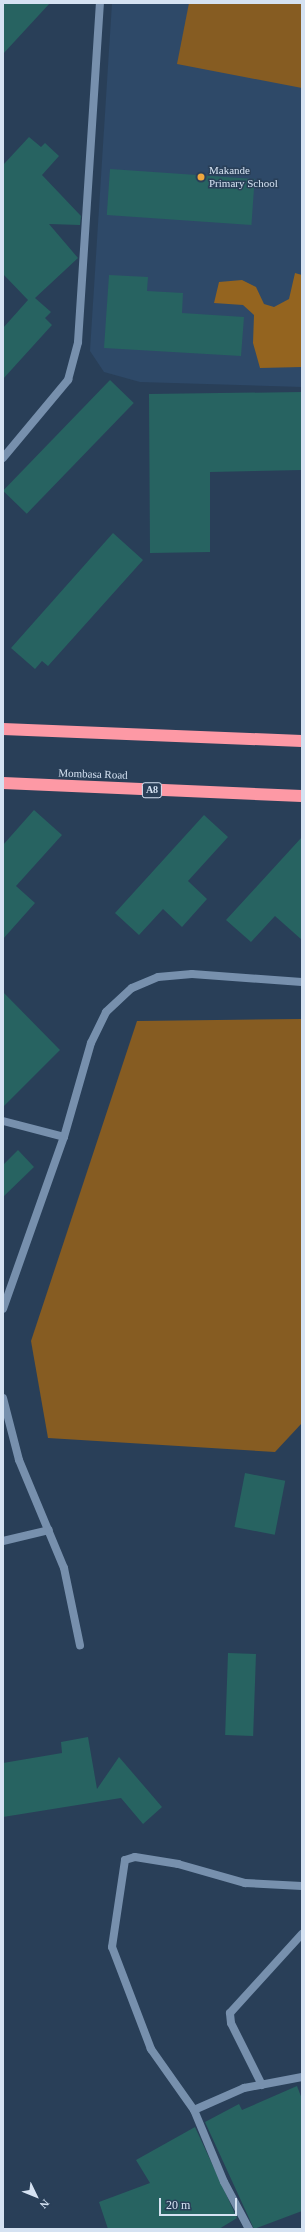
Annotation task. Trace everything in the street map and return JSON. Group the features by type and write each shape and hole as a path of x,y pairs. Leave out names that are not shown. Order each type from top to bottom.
{"highway":[{"path":"3,729 302,741"},
{"name":"Mombasa Road","path":"3,783 302,796"}],"street":[{"path":"3,458 68,380 78,342 100,3"},
{"path":"3,1309 64,1137 91,1043 106,1012 132,988 158,977 192,974 302,982"},
{"path":"3,1121 64,1137"},
{"path":"3,1398 19,1460 49,1530 69,1588 80,1645"},
{"path":"3,1541 49,1530"},
{"path":"249,2229 224,2182 194,2110 151,2049 112,1947 125,1860 135,1857 178,1864 245,1883 302,1886"},
{"path":"262,2085 231,2023 230,2013 302,1934"},
{"path":"194,2110 244,2088 302,2077"}],"shaded area":[{"name":"Makande Primary School","path":"112,3 302,3 302,387 140,382 104,372 90,351"},
{"path":"189,3 302,3 302,88 177,64"},
{"path":"295,273 302,275 302,367 260,368 253,343 254,315 243,305 214,303 219,282 242,280 256,287 264,304 274,307 289,299"},
{"path":"302,1019 302,1423 275,1452 48,1438 31,1341 137,1021"}],"building":[{"path":"3,3 50,3 3,54"},
{"path":"29,137 41,147 45,143 59,156 42,175 81,216 80,225 49,224 78,258 35,298 51,312 45,318 52,325 3,379 3,328 28,300 3,274 3,165"},
{"path":"110,169 255,179 251,225 107,215"},
{"path":"109,275 148,277 147,291 183,293 182,313 244,317 241,356 104,348"},
{"path":"110,380 134,403 27,514 3,491"},
{"path":"302,392 302,470 210,472 210,552 150,553 149,394"},
{"path":"113,533 143,560 48,666 42,661 35,669 11,648"},
{"path":"34,810 62,835 16,886 35,903 3,939 3,845"},
{"path":"204,815 228,837 188,881 207,899 182,927 163,909 139,935 115,913"},
{"path":"302,837 302,940 275,916 251,942 226,920"},
{"path":"3,992 60,1050 3,1107"},
{"path":"18,1150 34,1167 3,1197 3,1165"},
{"path":"245,1473 285,1481 275,1535 235,1527"},
{"path":"228,1653 256,1654 253,1736 225,1735"},
{"path":"88,1737 97,1789 119,1757 162,1807 143,1824 121,1798 3,1817 3,1763 62,1753 61,1742"},
{"path":"297,2086 302,2099 302,2211 254,2229 205,2122 239,2104 242,2110"},
{"path":"195,2127 237,2218 219,2229 108,2229 99,2202 150,2183 136,2160"}],"place":[{"name":"Makande Primary School","path":"201,177"}]}
